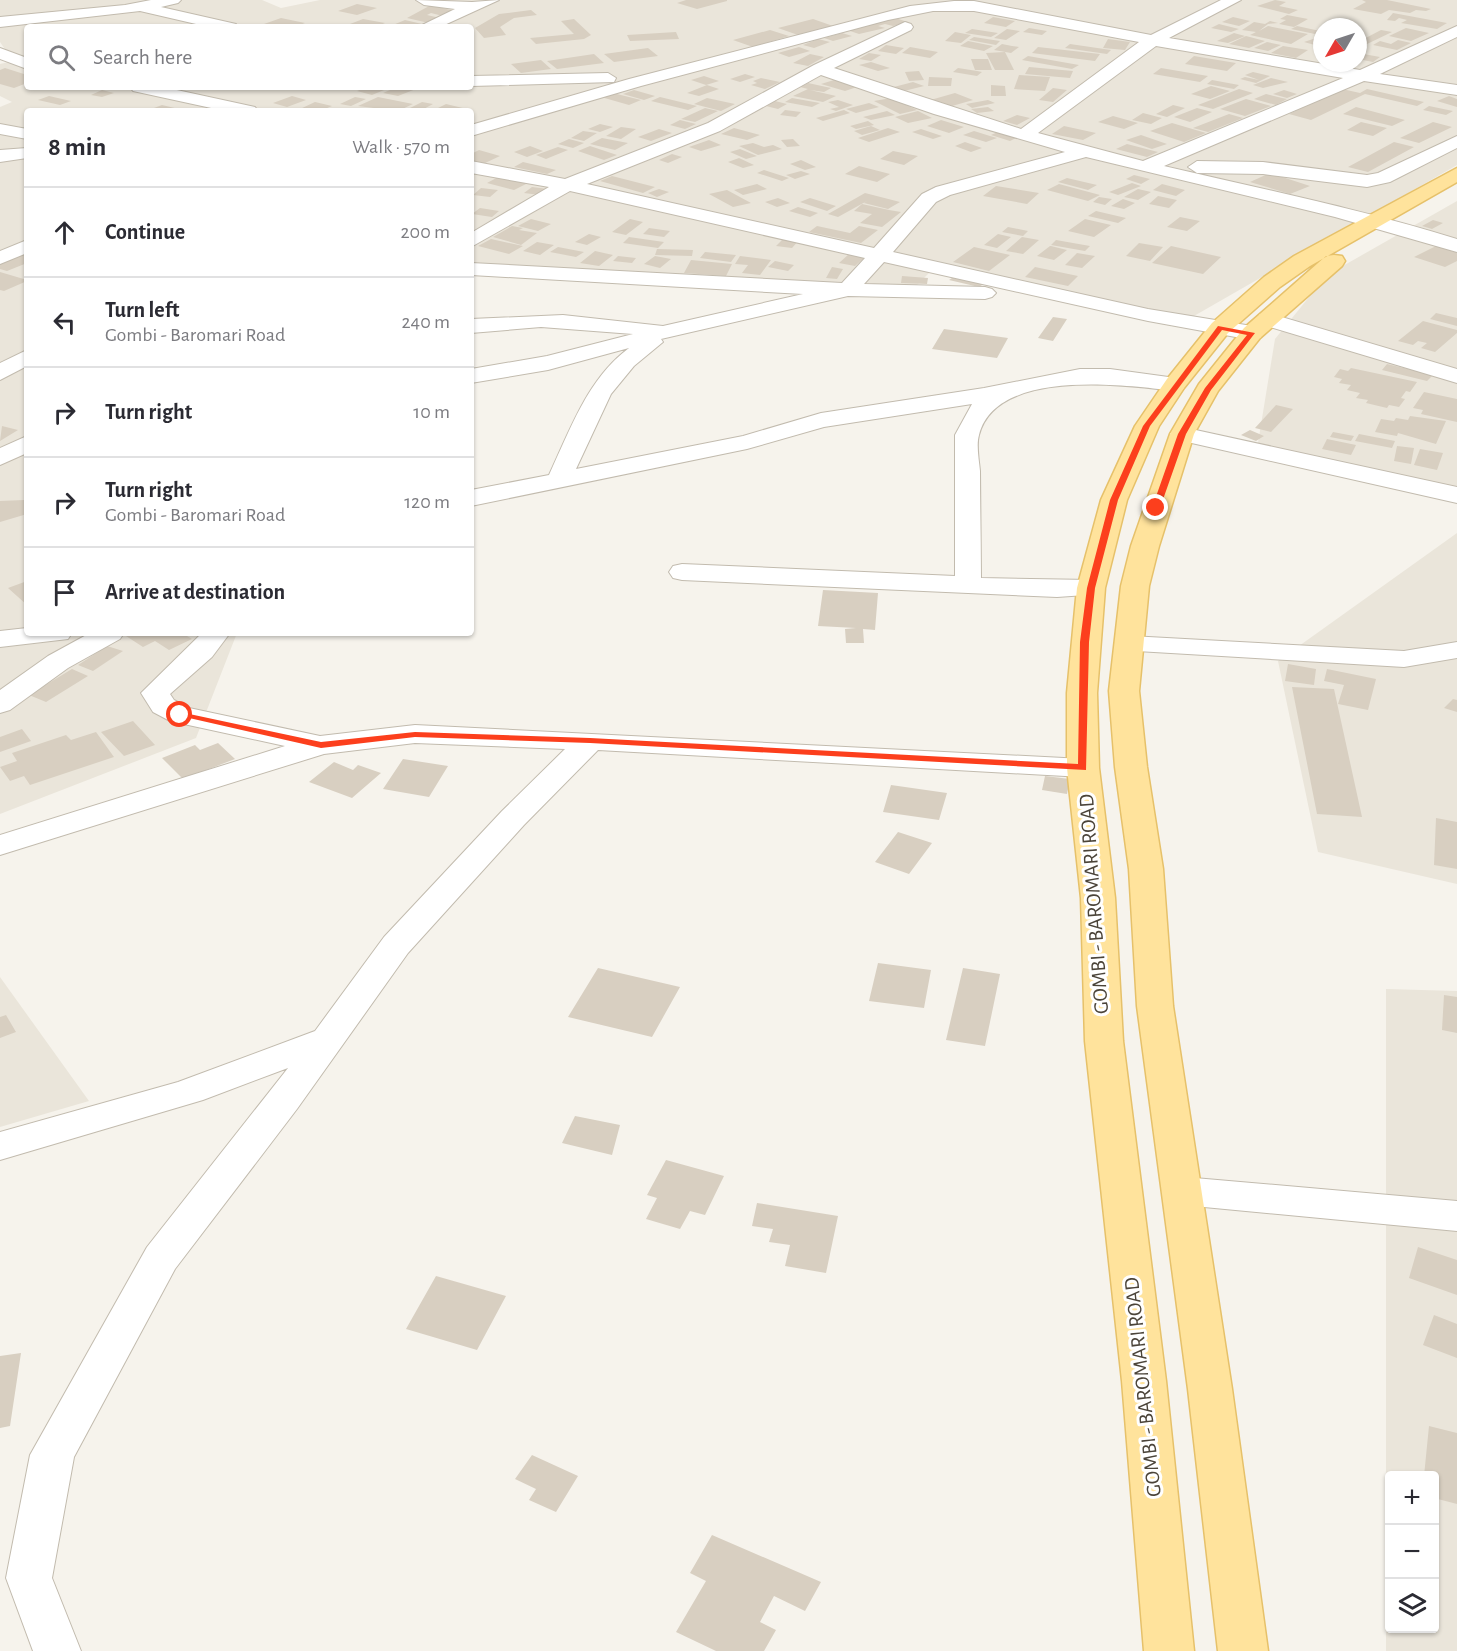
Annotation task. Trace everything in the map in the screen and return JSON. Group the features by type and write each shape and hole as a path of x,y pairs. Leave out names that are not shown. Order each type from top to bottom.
{"main road":[{"name":"GOMBI - BAROMARI ROAD","path":"1169,1651 1144,1381 1104,1041 1098,898 1083,768 1082,693 1091,588 1114,500 1147,426 1175,384 1383,223 1457,174"},
{"name":"GOMBI - BAROMARI ROAD","path":"1243,1651 1155,1005 1146,869 1124,691 1135,586 1145,546 1182,434 1272,282 1383,223 1457,191"}],"street":[{"path":"0,22 141,7 173,0"},
{"path":"424,0 472,7"},
{"path":"433,24 491,0"},
{"path":"1025,134 1153,40 1233,0"},
{"path":"474,130 657,77 891,15 945,4 961,4 1355,77 1457,90"},
{"path":"474,239 567,185 714,128 869,44 961,4"},
{"path":"141,7 217,24"},
{"path":"1145,167 1318,96 1457,31"},
{"path":"0,53 24,63"},
{"path":"820,69 915,104 1085,152 1383,223 1457,246"},
{"path":"474,81 657,77"},
{"path":"153,90 235,108"},
{"path":"0,129 24,133"},
{"path":"1145,167 1263,168 1367,181 1383,178 1457,141"},
{"path":"474,375 548,363 668,331 848,290 929,198 943,191 1085,152"},
{"path":"0,156 24,153"},
{"path":"476,172 567,185 641,204 1065,297 1247,327 1457,376"},
{"path":"0,258 24,247"},
{"path":"474,269 848,290 1065,297"},
{"path":"474,326 524,319 558,320 668,331"},
{"path":"558,482 600,392 626,361 668,331"},
{"path":"0,373 24,359"},
{"path":"474,397 548,363"},
{"path":"474,497 747,442 821,420 1004,392 1080,376 1110,376 1175,384"},
{"path":"968,585 967,435 981,408 1004,392"},
{"path":"1182,434 1457,495"},
{"path":"0,459 24,445"},
{"path":"682,572 968,585 1091,588"},
{"path":"0,639 29,636"},
{"path":"0,704 58,662 105,636"},
{"path":"214,636 202,651 155,693 163,706 180,715 321,745"},
{"path":"1130,645 1404,659 1457,650"},
{"path":"0,845 321,745 415,734 590,741 1083,768"},
{"path":"57,1651 29,1578 52,1455 161,1258 284,1100 396,945 513,818 590,741"},
{"path":"0,1146 190,1091 329,1038"},
{"path":"1182,1191 1457,1216"}],"shaded area":[{"path":"0,0 262,0 281,8 320,0 1457,0 1457,165 1187,320 938,264 913,289 474,264 474,108 24,108 24,636 236,636 196,738 0,814 0,107 12,102 0,96 0,64 13,61 0,42"},
{"path":"1457,201 1457,490 1258,443 1275,339 1327,275"},
{"path":"1457,533 1457,884 1318,852 1278,661"},
{"path":"0,977 89,1101 0,1127"},
{"path":"1386,989 1457,991 1457,1651 1386,1651 1386,1633 1439,1633 1439,1471 1386,1471"}],"building":[{"path":"686,0 727,1 697,9 677,3"},
{"path":"1275,0 1286,2 1279,6 1298,10 1289,14 1257,6"},
{"path":"1362,0 1387,0 1431,9 1416,10 1410,13 1389,10 1381,14 1353,9 1366,2"},
{"path":"357,4 377,8 357,15 338,11"},
{"path":"431,5 454,11 443,16 431,13 427,15 440,18 429,23 407,18"},
{"path":"531,10 537,15 514,18 500,27 506,35 484,38 475,28 499,14"},
{"path":"1393,13 1447,23 1437,29 1401,23 1407,20 1399,18 1395,21 1387,20"},
{"path":"1287,15 1308,19 1294,27 1279,24 1286,20 1280,19"},
{"path":"892,17 908,22 893,26 885,24 878,26 885,28 859,34 847,30"},
{"path":"993,17 1015,21 1006,27 984,23"},
{"path":"1233,17 1250,21 1239,26 1222,22"},
{"path":"281,18 305,23 302,24 264,24"},
{"path":"363,19 385,23 383,24 350,24"},
{"path":"574,19 591,35 584,39 536,44 530,38 574,34 561,21"},
{"path":"813,19 833,26 798,35 778,28"},
{"path":"405,20 422,24 395,24"},
{"path":"1270,21 1278,23 1268,24 1259,31 1268,26 1308,34 1291,44 1250,35 1256,32 1242,30 1254,22 1265,24"},
{"path":"1219,24 1239,29 1231,32 1211,28"},
{"path":"1297,26 1313,29 1313,34 1291,29"},
{"path":"1029,28 1047,31 1042,35 1023,32"},
{"path":"1406,28 1429,33 1411,41 1389,36"},
{"path":"972,29 998,33 991,37 965,33"},
{"path":"1007,29 1020,31 1006,40 994,38"},
{"path":"770,30 789,36 753,47 733,40"},
{"path":"1381,30 1392,32 1367,44 1367,37"},
{"path":"676,32 679,39 630,41 627,35"},
{"path":"955,32 971,35 961,43 945,41"},
{"path":"842,33 852,36 833,41 824,38"},
{"path":"1234,33 1245,36 1228,43 1217,41"},
{"path":"1246,36 1265,41 1249,48 1229,44"},
{"path":"974,37 1000,41 996,45 969,40"},
{"path":"818,39 830,42 814,48 803,45"},
{"path":"1108,39 1130,42 1125,50 1103,48"},
{"path":"1313,39 1313,44 1304,42"},
{"path":"1398,40 1411,43 1397,50 1373,45 1380,41 1391,44"},
{"path":"968,41 993,46 984,51 960,46"},
{"path":"1267,42 1281,45 1268,51 1254,48"},
{"path":"1002,44 1019,47 1011,53 994,50"},
{"path":"1070,44 1111,50 1107,54 1065,48"},
{"path":"886,45 904,48 896,54 878,51"},
{"path":"1283,46 1308,50 1296,58 1271,53"},
{"path":"799,47 810,51 789,57 778,53"},
{"path":"910,47 938,52 930,58 902,53"},
{"path":"1038,47 1100,54 1095,61 1032,53"},
{"path":"648,48 658,56 614,62 604,54"},
{"path":"1005,52 1014,70 995,70 986,53"},
{"path":"869,53 881,55 871,61 859,59"},
{"path":"594,54 604,63 557,69 547,61"},
{"path":"810,54 824,57 808,66 793,63"},
{"path":"1367,55 1380,57 1373,62 1367,61"},
{"path":"1028,56 1079,65 1072,69 1022,60"},
{"path":"1194,56 1236,63 1227,71 1185,64"},
{"path":"971,59 988,59 992,70 975,70"},
{"path":"541,60 551,69 521,73 511,64"},
{"path":"871,62 890,68 878,71 859,65"},
{"path":"1029,67 1073,71 1070,78 1025,74"},
{"path":"5,68 24,74 24,84 14,88 0,84 0,70"},
{"path":"958,68 982,72 977,76 953,72"},
{"path":"1161,68 1208,76 1200,82 1153,74"},
{"path":"919,71 924,80 909,81 905,72"},
{"path":"1253,72 1270,76 1256,83 1240,79 1245,77 1259,80 1245,75"},
{"path":"745,74 755,77 740,82 730,79"},
{"path":"1019,75 1050,77 1045,91 1014,89"},
{"path":"704,76 719,81 706,85 691,80"},
{"path":"929,77 952,78 951,86 928,86"},
{"path":"761,78 780,82 765,89 751,85 757,83 753,81"},
{"path":"1271,78 1288,82 1263,88 1253,85"},
{"path":"834,80 857,87 845,91 821,84"},
{"path":"1212,80 1239,85 1234,89 1207,84"},
{"path":"913,82 924,86 900,92 890,88"},
{"path":"808,83 831,88 824,92 810,90 836,96 823,102 793,96 808,89 800,87"},
{"path":"707,85 719,89 699,96 687,93"},
{"path":"991,85 1005,86 1006,96 991,96"},
{"path":"1211,86 1230,91 1210,99 1191,94"},
{"path":"1053,88 1067,90 1053,102 1039,100"},
{"path":"1239,89 1253,93 1213,109 1198,105"},
{"path":"1342,89 1360,93 1367,89 1424,102 1417,106 1365,94 1311,120 1289,114"},
{"path":"102,90 114,93 102,97 91,95"},
{"path":"360,90 384,90 372,95 357,91"},
{"path":"390,90 413,90 398,96 383,93"},
{"path":"634,90 655,96 644,100 623,94"},
{"path":"1284,90 1297,94 1287,98 1273,94"},
{"path":"613,93 641,100 629,105 601,97"},
{"path":"955,93 973,100 945,108 927,101"},
{"path":"1266,94 1287,99 1276,105 1254,99"},
{"path":"49,96 71,101 60,105 38,100"},
{"path":"292,96 306,100 287,107 273,103"},
{"path":"1449,96 1457,99 1457,107 1437,101"},
{"path":"355,97 366,99 351,106 340,104"},
{"path":"378,97 413,104 404,108 358,106"},
{"path":"660,97 697,106 688,110 651,101"},
{"path":"707,98 735,104 721,111 694,104"},
{"path":"792,98 820,103 812,107 785,102"},
{"path":"891,98 917,110 900,114 874,101"},
{"path":"1246,99 1271,106 1245,116 1220,109"},
{"path":"838,100 853,105 836,111 830,109 839,107 828,102"},
{"path":"988,100 995,103 972,108 966,104"},
{"path":"775,101 787,104 778,109 766,106"},
{"path":"315,102 332,106 327,108 302,108"},
{"path":"422,102 433,104 426,108 410,108"},
{"path":"869,103 879,107 856,113 846,109"},
{"path":"446,104 463,108 438,108"},
{"path":"162,105 175,108 154,108"},
{"path":"1173,105 1185,108 1167,117 1156,114"},
{"path":"1429,106 1453,111 1446,115 1423,110"},
{"path":"988,107 994,111 977,113 971,109"},
{"path":"1356,107 1405,120 1392,126 1343,114"},
{"path":"705,108 718,111 695,122 681,119"},
{"path":"1197,108 1212,112 1190,122 1174,117"},
{"path":"785,110 801,112 796,117 780,115"},
{"path":"844,110 850,113 823,121 816,118"},
{"path":"887,111 895,115 871,120 863,117"},
{"path":"918,111 932,118 908,123 895,117"},
{"path":"1143,113 1162,118 1151,124 1132,120"},
{"path":"1229,114 1243,118 1208,132 1193,128"},
{"path":"1017,115 1030,118 1017,125 1003,121"},
{"path":"1113,116 1138,123 1124,129 1098,122"},
{"path":"680,120 696,124 685,129 670,125"},
{"path":"941,120 964,127 949,133 927,126"},
{"path":"868,121 874,125 856,129 850,126"},
{"path":"1361,122 1387,128 1373,136 1347,130"},
{"path":"1433,122 1452,127 1419,143 1400,138"},
{"path":"1172,123 1206,133 1184,142 1150,131"},
{"path":"600,124 613,127 600,132 588,129"},
{"path":"871,126 880,130 862,135 854,131"},
{"path":"1064,126 1096,133 1083,140 1052,134"},
{"path":"621,127 636,129 621,139 606,136"},
{"path":"734,128 760,135 747,140 721,134"},
{"path":"888,128 900,132 869,142 858,138"},
{"path":"659,129 672,133 651,141 638,137"},
{"path":"921,129 942,136 933,139 912,132"},
{"path":"583,131 597,133 584,141 571,138"},
{"path":"974,131 997,138 986,142 963,135"},
{"path":"1000,131 1020,136 1010,141 991,135"},
{"path":"1141,135 1167,144 1152,149 1126,140"},
{"path":"602,138 628,143 615,150 590,144"},
{"path":"569,139 584,143 573,148 558,144"},
{"path":"793,139 800,146 787,147 781,140"},
{"path":"709,140 721,145 701,151 689,147"},
{"path":"965,142 982,148 971,152 955,146"},
{"path":"1394,142 1414,147 1368,172 1348,167"},
{"path":"753,143 764,147 773,145 782,149 758,155 739,146"},
{"path":"1127,144 1158,152 1147,157 1116,149"},
{"path":"530,146 543,151 527,157 514,152"},
{"path":"590,146 617,155 604,160 578,151"},
{"path":"558,147 568,150 546,159 536,155"},
{"path":"740,149 757,156 746,159 730,152"},
{"path":"479,150 500,156 483,164 474,162 474,152"},
{"path":"893,151 918,156 904,165 880,159"},
{"path":"672,154 682,157 668,163 659,160"},
{"path":"739,158 754,165 743,168 728,162"},
{"path":"801,160 816,167 805,170 790,164"},
{"path":"523,162 556,170 547,174 514,167"},
{"path":"859,166 890,174 877,182 845,174"},
{"path":"764,170 789,178 782,181 757,173"},
{"path":"801,171 810,174 795,179 786,175"},
{"path":"1270,173 1310,186 1290,194 1250,182"},
{"path":"1134,175 1150,179 1141,184 1126,179"},
{"path":"500,176 528,183 514,190 487,183"},
{"path":"612,176 655,187 643,193 600,181"},
{"path":"1067,178 1097,185 1088,190 1058,182"},
{"path":"1132,183 1141,186 1118,195 1109,192"},
{"path":"757,184 767,189 743,195 734,190"},
{"path":"1059,184 1100,195 1088,201 1047,190"},
{"path":"1162,184 1185,190 1176,196 1153,190"},
{"path":"996,186 1039,193 1027,204 983,196"},
{"path":"532,187 548,189 540,195 524,193"},
{"path":"481,188 498,190 490,197 474,194"},
{"path":"659,189 669,192 657,197 648,193"},
{"path":"1138,189 1151,192 1138,200 1124,197"},
{"path":"727,190 751,203 733,207 709,194"},
{"path":"865,193 900,202 888,209 864,203 867,201 838,217 828,214"},
{"path":"1158,196 1177,200 1169,208 1149,204"},
{"path":"1099,197 1112,199 1105,205 1093,202"},
{"path":"778,198 790,203 777,207 765,202"},
{"path":"810,198 836,206 827,211 800,202"},
{"path":"1123,199 1135,203 1124,209 1111,206"},
{"path":"862,204 901,212 882,227 860,223 872,214 854,211"},
{"path":"798,207 818,213 810,217 789,211"},
{"path":"480,208 499,211 492,217 474,212"},
{"path":"1096,211 1126,218 1118,223 1088,216"},
{"path":"1180,217 1200,221 1187,231 1167,227"},
{"path":"531,219 551,224 538,231 518,226"},
{"path":"630,219 643,222 626,235 612,232"},
{"path":"1085,219 1111,225 1094,237 1068,231"},
{"path":"1433,220 1443,223 1432,229 1422,226"},
{"path":"512,226 523,228 519,230 537,233 521,245 493,237"},
{"path":"817,226 850,233 859,226 878,230 861,243 809,232"},
{"path":"1008,227 1028,231 1023,236 1002,232"},
{"path":"649,228 670,231 664,237 643,234"},
{"path":"589,234 601,237 587,245 575,242"},
{"path":"998,234 1011,237 997,248 984,245"},
{"path":"629,237 664,242 658,248 623,243"},
{"path":"785,237 800,239 792,248 776,246"},
{"path":"1022,237 1039,240 1023,254 1006,251"},
{"path":"491,239 523,246 509,254 478,246"},
{"path":"1056,240 1090,246 1085,251 1051,245"},
{"path":"537,242 554,245 540,255 523,251"},
{"path":"1139,243 1163,247 1150,261 1126,256"},
{"path":"1438,245 1457,251 1457,261 1445,267 1414,257"},
{"path":"1050,246 1067,250 1054,260 1037,256"},
{"path":"1171,246 1221,257 1203,274 1152,263"},
{"path":"558,247 584,252 576,257 550,252"},
{"path":"974,247 1010,255 989,271 953,262"},
{"path":"657,249 693,250 692,256 655,255"},
{"path":"595,251 613,255 599,266 580,263"},
{"path":"705,252 736,255 731,262 700,258"},
{"path":"24,253 24,264 7,271 0,269 0,264"},
{"path":"1077,253 1095,256 1082,268 1065,265"},
{"path":"849,254 865,257 855,266 839,263"},
{"path":"618,256 636,258 632,263 613,261"},
{"path":"655,256 671,259 660,268 644,264"},
{"path":"740,256 771,260 760,275 742,273 748,265 735,264"},
{"path":"691,260 732,264 726,276 684,273"},
{"path":"775,261 794,265 788,271 768,267"},
{"path":"832,267 843,269 837,279 826,278"},
{"path":"1035,267 1078,276 1068,286 1025,277"},
{"path":"0,272 24,279 24,282 4,291 0,290"},
{"path":"958,274 988,281 979,287 949,280"},
{"path":"902,276 928,278 927,284 901,283"},
{"path":"1436,313 1457,318 1457,326 1430,319"},
{"path":"1053,317 1067,319 1053,341 1038,338"},
{"path":"1423,321 1457,330 1457,333 1435,352 1421,348 1427,343 1418,341 1413,345 1398,341"},
{"path":"944,329 1008,338 997,358 932,349"},
{"path":"1387,364 1433,375 1427,381 1382,370"},
{"path":"1351,368 1417,382 1410,392 1406,391 1401,398 1405,399 1399,407 1389,405 1387,408 1356,398 1360,393 1347,390 1351,385 1339,383 1342,379 1334,377 1340,369 1348,371"},
{"path":"1424,392 1457,399 1457,422 1421,414 1423,410 1413,408"},
{"path":"1276,405 1293,409 1271,432 1255,428"},
{"path":"1410,416 1446,421 1436,444 1398,433 1397,436 1375,432 1381,419 1408,420"},
{"path":"2,426 18,430 0,441"},
{"path":"1250,430 1264,436 1256,441 1241,435"},
{"path":"1333,432 1354,436 1351,441 1330,437"},
{"path":"1359,434 1395,441 1392,448 1355,441"},
{"path":"1327,439 1356,445 1351,455 1322,449"},
{"path":"1397,446 1414,448 1411,464 1394,461"},
{"path":"1420,449 1443,453 1437,470 1414,465"},
{"path":"24,500 24,515 0,522 0,501"},
{"path":"24,582 24,602 8,588"},
{"path":"823,590 878,593 875,630 863,629 864,643 846,643 845,629 856,628 818,626"},
{"path":"126,636 187,636 192,639 169,650 155,641 143,647"},
{"path":"107,646 123,651 93,671 78,665"},
{"path":"1288,664 1316,669 1314,685 1285,681"},
{"path":"72,669 88,676 46,702 29,695"},
{"path":"1327,669 1376,679 1368,710 1338,704 1344,685 1324,681"},
{"path":"1292,687 1334,689 1362,817 1317,814"},
{"path":"1453,699 1457,700 1457,712 1444,708"},
{"path":"133,721 155,745 124,756 101,732"},
{"path":"22,729 31,741 0,752 0,737"},
{"path":"96,732 114,757 30,785 24,776 10,781 0,767 17,761 12,753 66,735 71,740"},
{"path":"218,743 235,759 183,779 162,758 195,745 200,750"},
{"path":"403,759 448,766 429,797 383,789"},
{"path":"334,762 353,770 358,765 381,773 352,798 309,782"},
{"path":"1045,776 1070,779 1067,794 1042,790"},
{"path":"891,785 947,793 939,820 883,812"},
{"path":"1436,818 1457,822 1457,869 1434,865"},
{"path":"898,832 932,843 909,874 875,862"},
{"path":"878,963 931,970 924,1008 869,1001"},
{"path":"598,968 680,987 652,1037 568,1017"},
{"path":"963,968 1000,974 985,1046 946,1040"},
{"path":"1444,995 1457,997 1457,1033 1442,1030"},
{"path":"6,1015 16,1032 0,1038 0,1017"},
{"path":"575,1116 620,1125 612,1155 562,1143"},
{"path":"666,1160 724,1176 705,1215 690,1211 680,1229 646,1219 657,1198 647,1195"},
{"path":"757,1203 838,1216 826,1273 785,1266 790,1245 769,1242 773,1229 752,1226"},
{"path":"1418,1247 1457,1260 1457,1295 1409,1278"},
{"path":"436,1276 506,1296 477,1350 406,1329"},
{"path":"1434,1315 1457,1324 1457,1358 1423,1345"},
{"path":"21,1353 10,1426 0,1428 0,1356"},
{"path":"1429,1426 1457,1433 1457,1504 1439,1499 1439,1471 1424,1471"},
{"path":"532,1455 578,1476 556,1512 529,1500 536,1489 515,1479"},
{"path":"712,1535 821,1582 805,1611 774,1596 760,1622 776,1630 764,1651 716,1651 676,1632 706,1581 690,1573"}],"route":[{"path":"180,715 321,745 415,734 590,741 1083,768 1084,642 1091,588 1114,500 1147,426 1201,350 1220,328 1252,333 1208,389 1182,434 1156,508"}]}
